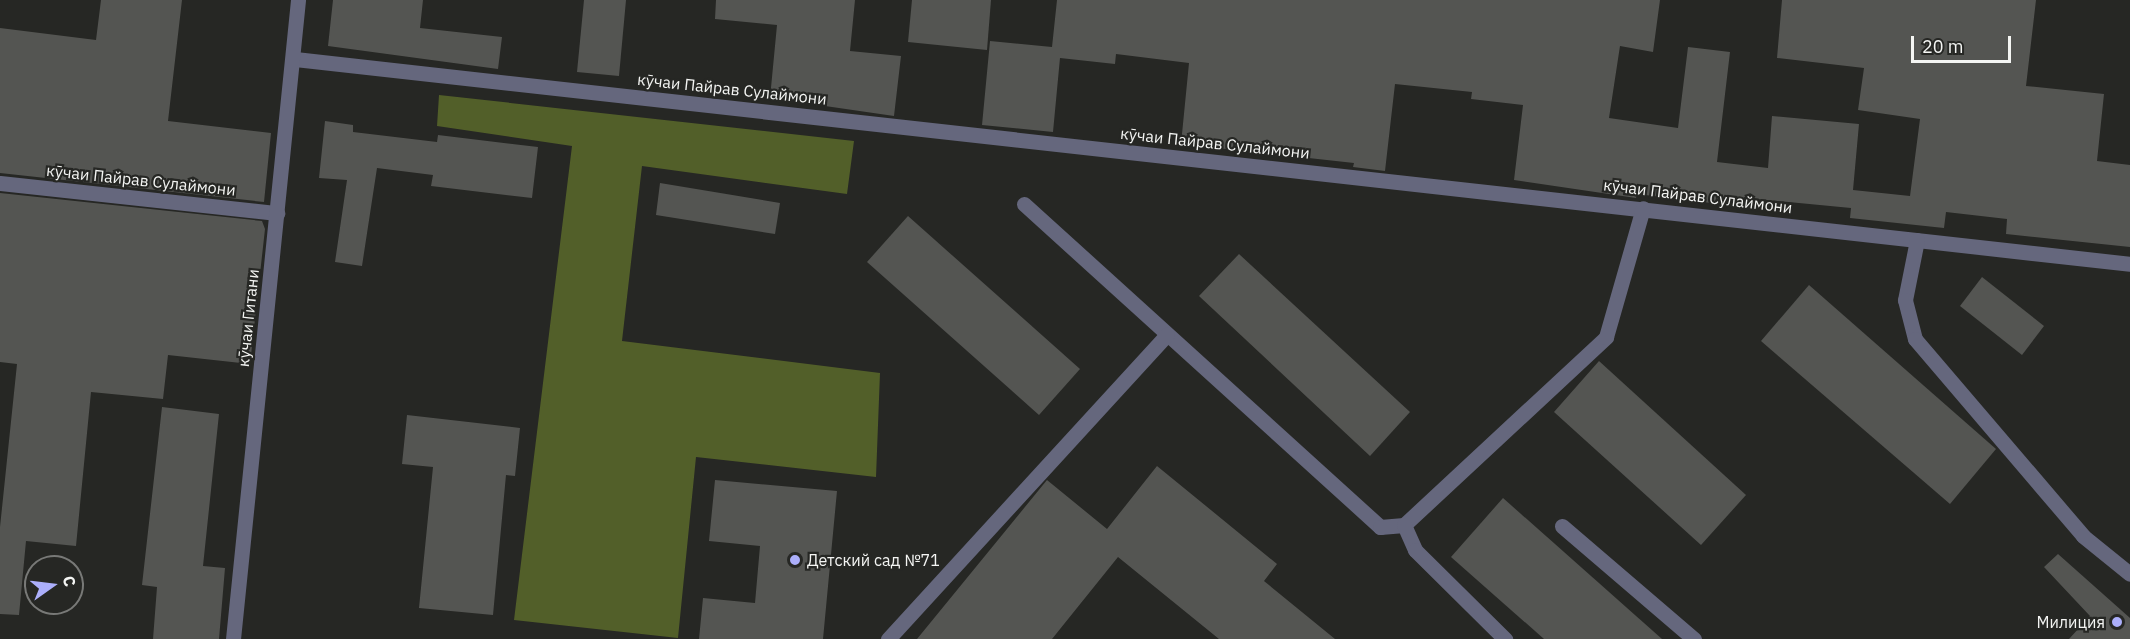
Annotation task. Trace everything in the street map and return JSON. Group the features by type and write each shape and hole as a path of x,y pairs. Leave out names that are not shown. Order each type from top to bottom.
{"street":[{"name":"кӯчаи Гитани","path":"233,639 295,59 298,0"},
{"name":"кӯчаи Пайрав Сулаймони","path":"295,59 2130,264"},
{"name":"кӯчаи Пайрав Сулаймони","path":"0,183 277,213"},
{"path":"1024,204 1380,527 1404,525 1606,338 1643,208"},
{"path":"1917,240 1905,300 1915,339 2083,536 2130,574"},
{"path":"888,639 1167,334"},
{"path":"1404,525 1415,550 1505,639"},
{"path":"1563,526 1694,639"}],"green space":[{"path":"439,95 854,141 847,194 642,166 622,341 880,373 876,477 696,457 678,638 514,620 572,146 437,126"}],"building":[{"path":"101,0 182,0 168,121 271,133 264,202 0,173 0,28 96,40"},
{"path":"333,0 423,0 420,28 502,37 498,69 328,46"},
{"path":"584,0 626,0 619,76 577,72"},
{"path":"716,0 855,0 850,51 901,56 894,116 770,98 777,25 715,19"},
{"path":"912,0 991,0 987,50 908,42"},
{"path":"1057,0 1660,0 1653,52 1620,46 1609,118 1678,128 1688,47 1730,52 1717,162 1768,168 1772,116 1859,124 1853,190 1910,196 1920,119 1858,110 1864,68 1777,58 1782,0 2036,0 2026,86 2104,94 2097,161 2130,165 2130,247 2006,234 2007,219 1946,212 1944,228 1850,218 1851,208 1737,197 1736,206 1637,194 1636,198 1514,180 1523,105 1471,99 1472,92 1395,84 1385,171 1353,167 1354,163 1181,144 1189,63 1116,54 1115,64 1060,58 1053,132 982,125 990,41 1052,47"},
{"path":"325,121 353,125 353,132 437,142 438,135 538,147 532,198 431,186 433,175 377,168 362,266 335,262 347,180 319,178"},
{"path":"660,183 780,203 775,234 656,215"},
{"path":"0,193 262,221 265,229 250,364 168,355 163,399 91,392 76,546 26,541 19,615 0,614 0,527 17,364 0,362"},
{"path":"908,216 1080,369 1039,415 867,262"},
{"path":"1239,254 1410,412 1370,456 1199,296"},
{"path":"1982,277 2044,326 2022,355 1960,306"},
{"path":"1809,285 1996,449 1950,504 1761,341"},
{"path":"1599,361 1746,495 1701,545 1554,412"},
{"path":"162,407 219,414 203,566 225,568 219,639 153,639 157,587 142,585"},
{"path":"407,415 520,428 515,476 506,475 493,615 419,608 433,467 402,464"},
{"path":"1157,466 1277,564 1264,581 1335,639 1219,639 1118,557 1052,639 917,639 1047,480 1107,529"},
{"path":"715,480 837,491 823,639 699,639 703,598 755,603 760,546 709,541"},
{"path":"1503,498 1662,639 1544,639 1451,557"},
{"path":"2058,554 2130,618 2130,639 2069,639 2090,616 2044,567"}],"place":[{"name":"Детский сад №71","path":"795,560"},
{"name":"Милиция","path":"2117,622"}]}
